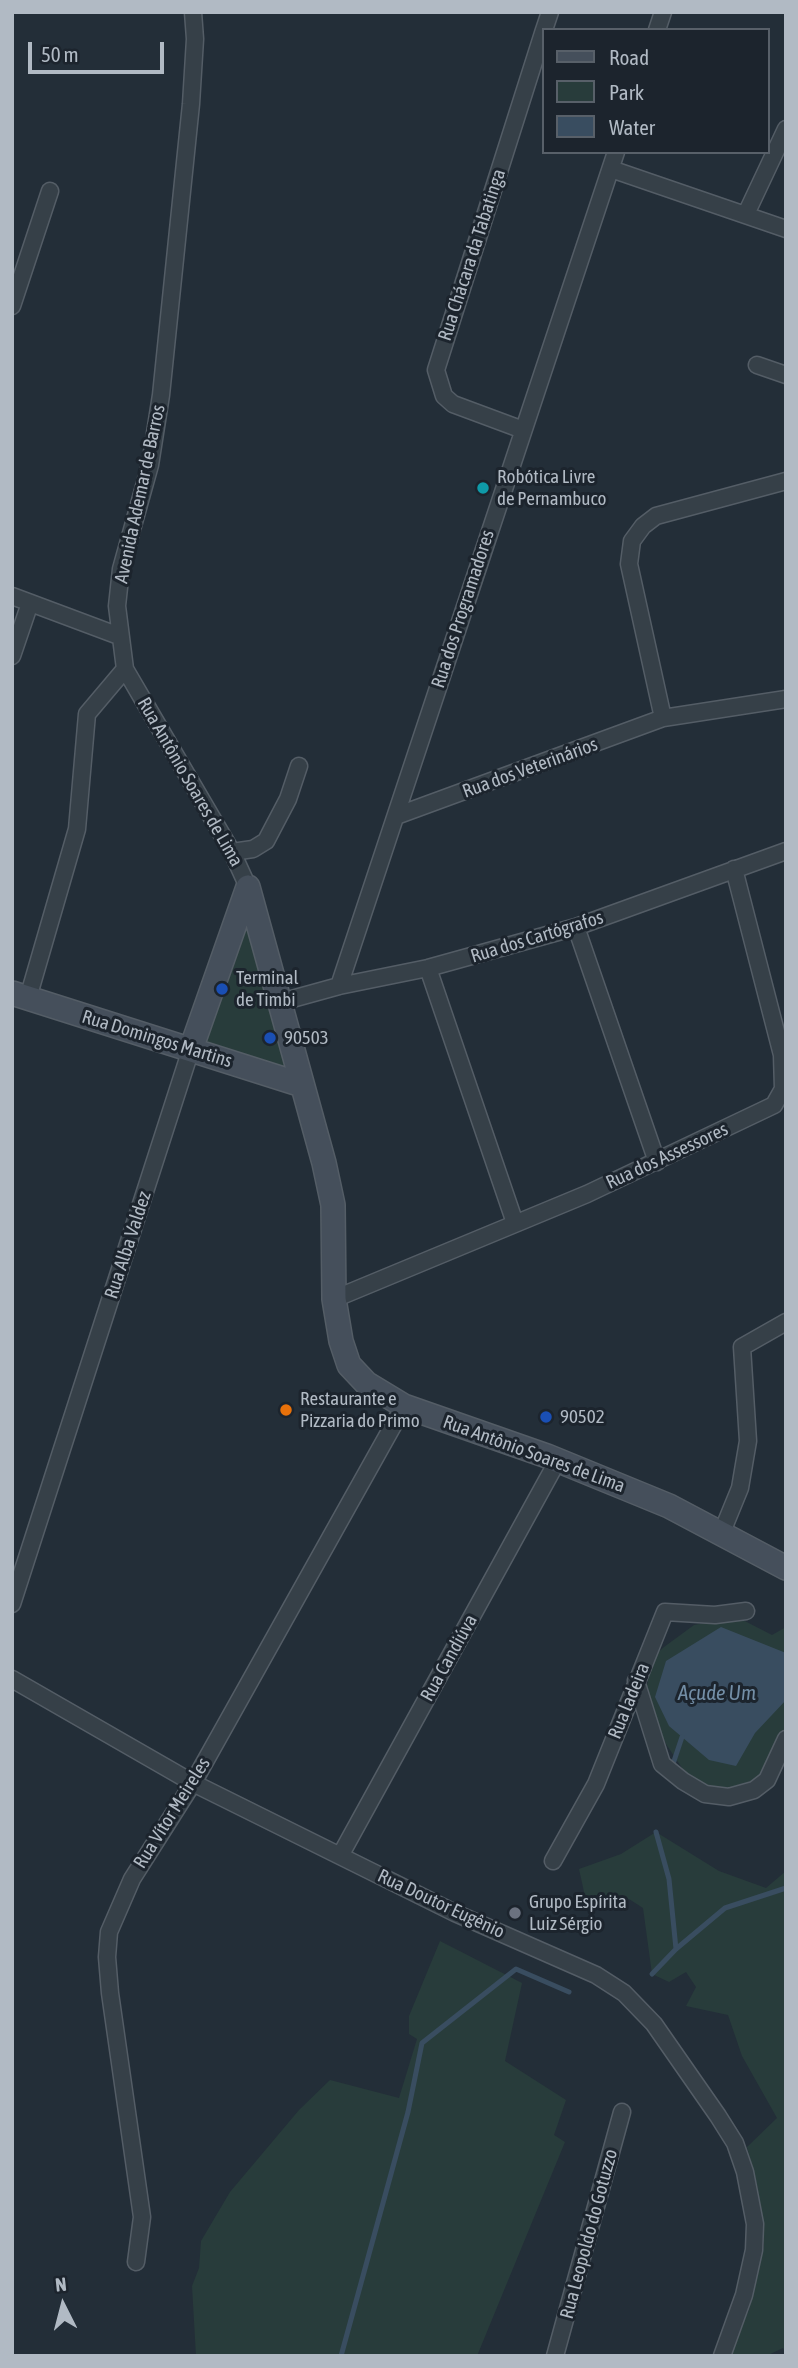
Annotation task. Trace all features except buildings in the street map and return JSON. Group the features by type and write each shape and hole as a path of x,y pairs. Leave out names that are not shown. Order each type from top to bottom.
{"street":[{"name":"Avenida Ademar de Barros","path":"125,669 117,606 121,569 150,465 161,395 191,104 195,39 193,12"},
{"name":"Rua Chácara da Tabatinga","path":"523,430 453,404 444,396 438,384 436,370 542,36"},
{"path":"746,214 786,129"},
{"name":"Rua dos Programadores","path":"339,986 615,154"},
{"path":"611,169 786,229"},
{"path":"12,306 50,191"},
{"path":"757,365 786,375"},
{"path":"663,718 629,564 632,541 643,526 656,516 786,481"},
{"path":"12,596 119,636"},
{"path":"12,656 30,603"},
{"path":"16,994 77,829 87,714 125,669"},
{"name":"Rua Antônio Soares de Lima","path":"125,669 232,852 248,887 281,1002 333,1205 334,1299 341,1342 349,1365 366,1383 404,1406 558,1460 669,1506 786,1568"},
{"name":"Rua dos Veterinários","path":"396,816 663,718 786,699"},
{"path":"232,852 253,849 266,841 288,799 299,766"},
{"name":"Rua dos Cartógrafos","path":"281,1002 339,986 428,968 576,927 786,851"},
{"name":"Rua dos Assessores","path":"334,1299 657,1162 774,1105 783,1089 782,1055 734,869"},
{"name":"Rua Alba Valdez","path":"12,1604 191,1049 248,887"},
{"path":"576,927 657,1162"},
{"path":"428,968 515,1223"},
{"name":"Rua Domingos Martins","path":"16,994 302,1085"},
{"path":"722,1532 745,1466 749,1417 743,1347 786,1322"},
{"name":"Rua Vítor Meireles","path":"136,2262 142,2217 110,1993 107,1957 109,1932 132,1879 193,1783 404,1406"},
{"name":"Rua Candiúva","path":"340,1856 558,1460"},
{"name":"Rua ladeira","path":"553,1861 596,1784 665,1612 715,1615 746,1611"},
{"name":"Rua Doutor Eugênio","path":"12,1679 193,1783 455,1913 596,1975 624,1993 654,2024 735,2143 752,2199 754,2250 750,2275 722,2356"},
{"path":"636,1681 662,1764 682,1782 705,1794 729,1797 754,1790 767,1780 786,1739"},
{"name":"Rua Leopoldo do Gotuzzo","path":"555,2356 622,2112"}],"green space":[{"path":"248,887 302,1085 191,1049"},
{"name":"Açude Um","path":"737,1617 772,1635 786,1627 786,1728 777,1737 766,1769 754,1780 732,1787 709,1788 688,1777 666,1744 652,1712 647,1686 652,1658 664,1647 694,1625"},
{"path":"656,1832 719,1871 766,1888 786,1871 786,2354 783,2348 766,2356 728,2356 749,2310 764,2245 757,2185 747,2147 777,2118 742,2056 728,2015 686,2006 696,1987 686,1972 669,1982 652,1974 643,1908 629,1899 586,1901 579,1869 621,1854"},
{"path":"440,1941 522,1983 505,2061 566,2100 554,2135 565,2142 477,2356 196,2356 192,2286 199,2268 201,2241 230,2192 299,2110 330,2080 399,2098 417,2039 409,2034 409,2016"}],"water":[{"name":"Açude Um","path":"721,1627 786,1653 786,1700 755,1733 736,1766 709,1760 669,1726 655,1697 666,1661"}],"waterway":[{"path":"673,1764 682,1737"},
{"path":"656,1832 669,1879 676,1949"},
{"path":"652,1974 676,1949 725,1908 786,1888"},
{"path":"341,2356 408,2112 422,2043 516,1969 569,1992"}],"place":[{"name":"Robótica Livre de Pernambuco","path":"483,488"},
{"name":"Terminal de Timbi","path":"222,989"},
{"name":"90503","path":"270,1038"},
{"name":"Restaurante e Pizzaria do Primo","path":"286,1410"},
{"name":"90502","path":"546,1417"},
{"name":"Grupo Espírita Luiz Sérgio","path":"515,1913"}]}
